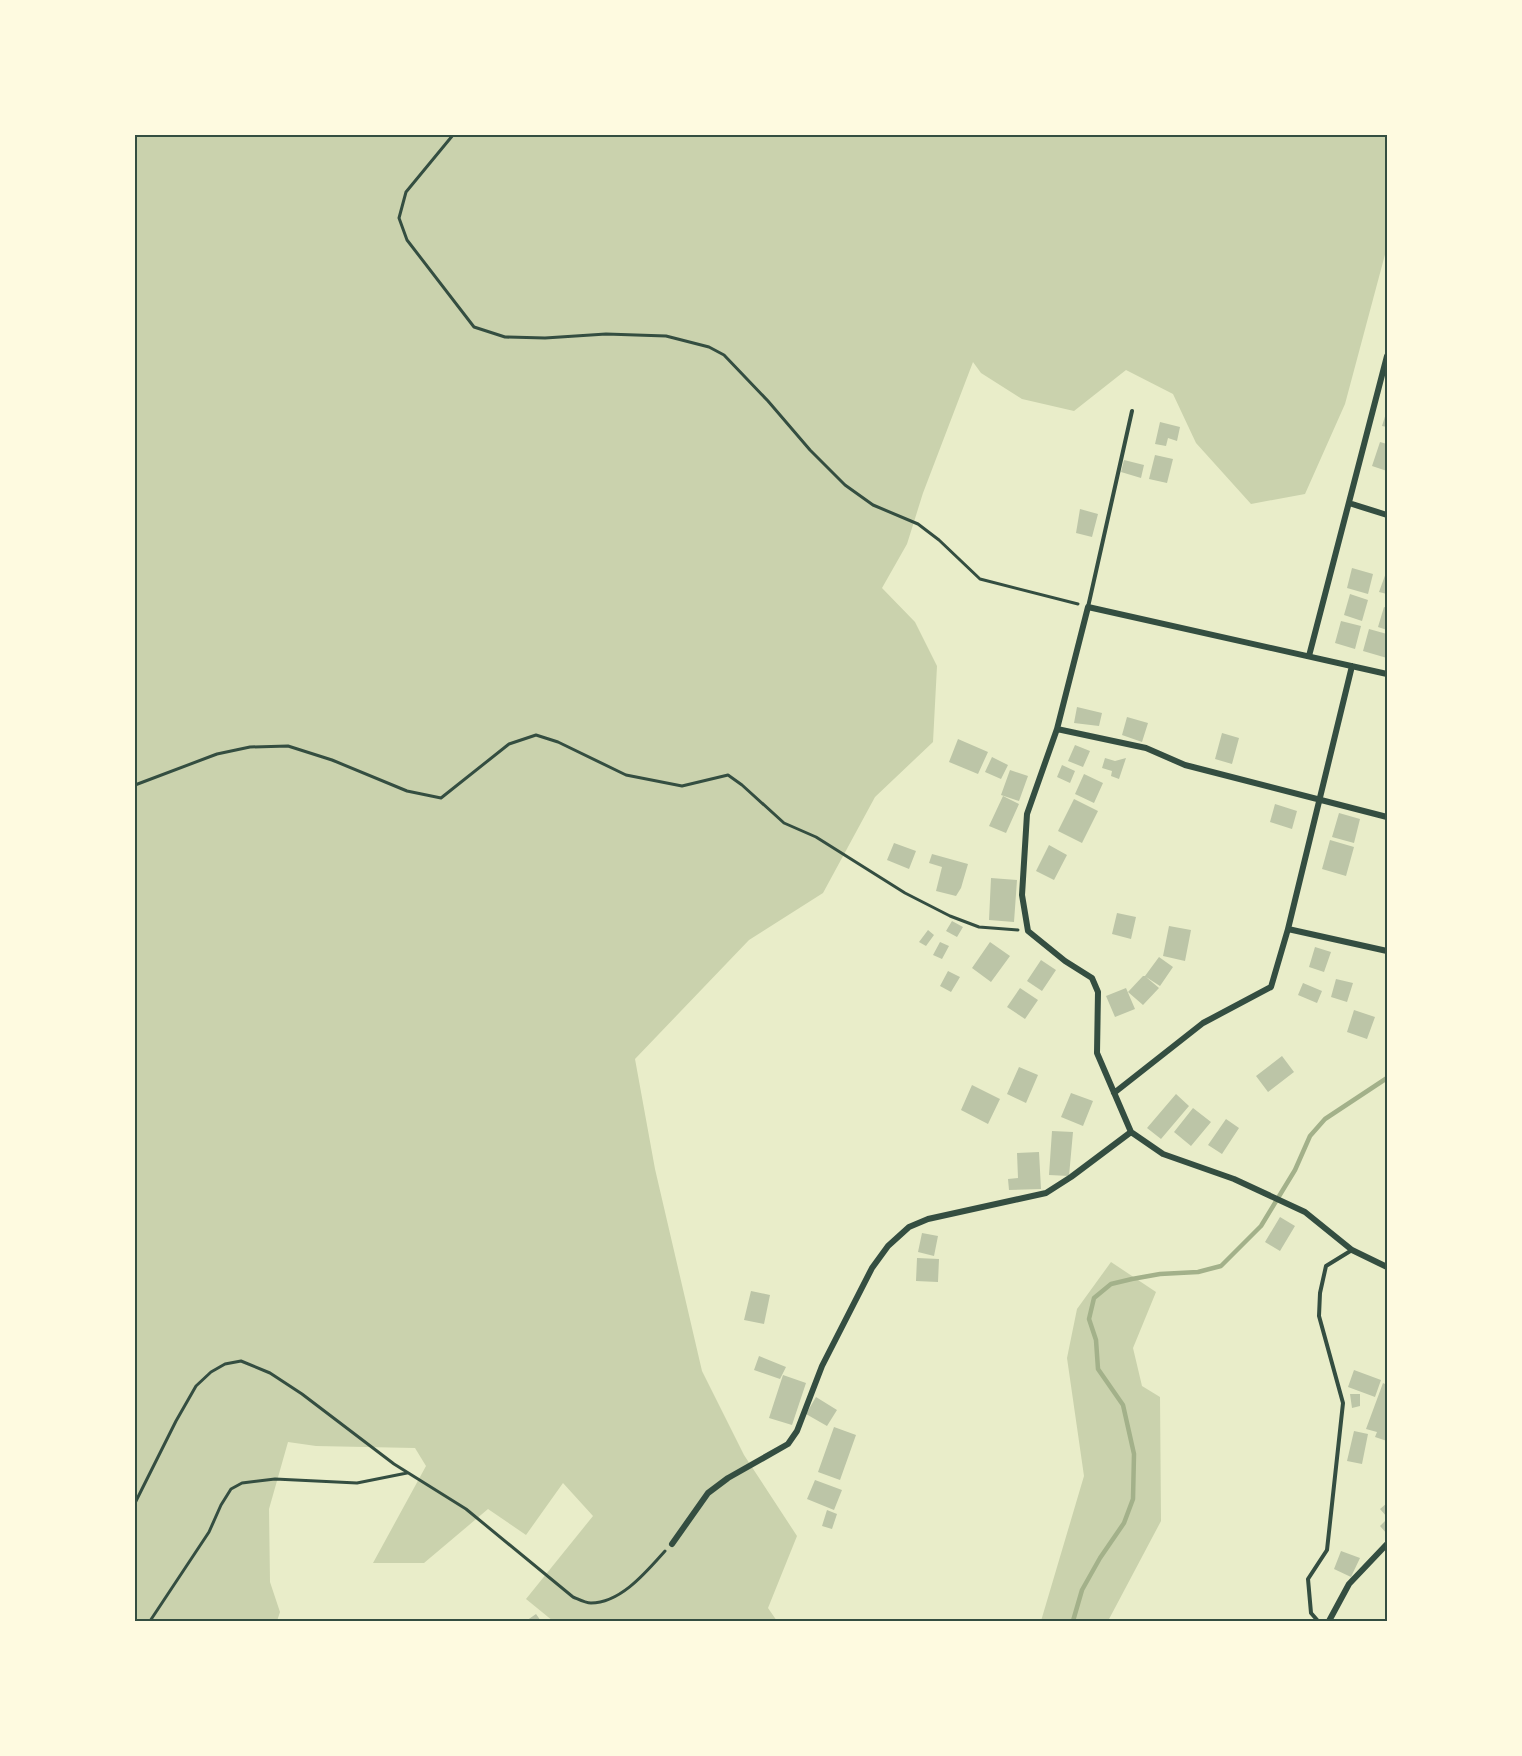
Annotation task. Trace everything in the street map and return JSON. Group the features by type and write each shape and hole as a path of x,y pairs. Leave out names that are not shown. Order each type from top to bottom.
{"street":[{"path":"1309,656 1387,356"},
{"path":"1349,503 1387,515"},
{"path":"1387,674 1088,607 1057,729 1027,814 1022,895 1028,931 1065,961 1092,978 1098,992 1096,1053 1131,1132 1162,1154 1234,1179 1305,1212 1352,1250 1387,1267"},
{"path":"1114,1093 1203,1023 1271,987 1288,929 1352,666"},
{"path":"1057,729 1146,748 1185,765 1387,817"},
{"path":"1288,929 1387,951"},
{"path":"672,1544 708,1493 728,1478 788,1444 797,1431 822,1366 872,1268 888,1246 909,1227 928,1219 1046,1193 1071,1178 1131,1132"},
{"path":"1329,1621 1349,1584 1387,1544"}],"lane":[{"path":"1088,607 1131,411"},
{"path":"1318,1621 1311,1613 1308,1579 1328,1550 1342,1403 1319,1316 1320,1293 1326,1266 1352,1250"}],"path":[{"path":"453,135 405,192 399,218 407,240 474,327 505,337 545,338 606,334 666,336 709,347 724,355 845,485 873,505 918,524 939,540 980,579 1088,607"},
{"path":"135,785 217,754 250,747 288,746 332,760 407,791 441,798 509,744 536,735 558,742 626,775 682,786 728,775 742,784 784,823 816,837 905,893 950,916 979,927 1028,931"},
{"path":"135,1503 196,1386 225,1364 241,1361 270,1373 286,1383 408,1473 466,1509 573,1597 590,1603 613,1599 645,1573 672,1544"},
{"path":"150,1621 209,1532 231,1489 242,1483 275,1479 357,1484 408,1473"}],"green space":[{"path":"135,135 1383,135 1387,138 1387,247 1345,404 1305,494 1251,504 1196,443 1173,394 1126,370 1074,411 1022,399 981,373 973,362 923,493 907,544 882,588 915,622 937,666 933,742 875,797 823,893 749,940 635,1059 655,1169 702,1371 744,1455 797,1536 768,1608 777,1621 553,1621 526,1599 593,1516 563,1483 526,1535 488,1509 424,1563 373,1563 426,1466 415,1448 316,1446 288,1442 269,1509 270,1582 280,1612 277,1621 135,1621"},
{"path":"1111,1262 1156,1292 1133,1348 1142,1386 1160,1397 1161,1521 1108,1621 1041,1621 1084,1476 1067,1358 1077,1309"}],"building":[{"path":"1387,410 1387,427 1382,426"},
{"path":"1160,422 1180,427 1177,441 1168,438 1166,446 1155,444"},
{"path":"1380,442 1387,444 1387,471 1372,466"},
{"path":"1155,455 1173,459 1167,483 1149,479"},
{"path":"1124,460 1144,465 1141,478 1121,472"},
{"path":"1080,509 1098,514 1092,537 1076,533"},
{"path":"1352,568 1373,574 1368,594 1347,588"},
{"path":"1387,570 1387,594 1379,592"},
{"path":"1350,594 1368,600 1362,621 1344,615"},
{"path":"1384,607 1387,608 1387,630 1378,627"},
{"path":"1341,621 1361,626 1355,649 1335,643"},
{"path":"1369,629 1387,634 1387,658 1363,651"},
{"path":"1077,707 1102,713 1099,726 1074,723"},
{"path":"1127,717 1148,723 1142,742 1122,735"},
{"path":"1222,733 1239,738 1232,764 1215,759"},
{"path":"958,739 988,752 978,774 949,762"},
{"path":"1075,745 1090,751 1083,767 1068,761"},
{"path":"992,757 1008,765 1001,779 985,772"},
{"path":"1105,758 1115,761 1126,758 1119,779 1111,776 1112,771 1102,768"},
{"path":"1062,765 1075,771 1070,783 1057,777"},
{"path":"1010,770 1028,776 1019,801 1001,795"},
{"path":"1084,774 1103,783 1094,803 1075,794"},
{"path":"1003,796 1019,804 1006,833 989,826"},
{"path":"1074,799 1098,811 1082,843 1058,831"},
{"path":"1275,804 1297,811 1292,829 1270,822"},
{"path":"1339,813 1360,819 1354,843 1332,837"},
{"path":"1330,840 1354,847 1346,876 1322,869"},
{"path":"894,843 916,851 909,869 887,860"},
{"path":"1049,845 1067,855 1054,880 1036,871"},
{"path":"932,854 968,864 961,888 956,896 936,891 942,867 929,863"},
{"path":"991,878 1017,880 1014,922 989,920"},
{"path":"1117,913 1136,917 1131,939 1112,934"},
{"path":"952,921 963,927 957,937 946,931"},
{"path":"1169,926 1191,930 1185,961 1163,956"},
{"path":"928,930 934,935 926,946 919,942"},
{"path":"940,942 949,946 942,959 933,955"},
{"path":"990,942 1010,956 991,982 972,968"},
{"path":"1315,947 1331,952 1324,972 1309,967"},
{"path":"1159,957 1173,967 1160,986 1146,977 1159,988 1143,1005 1128,992 1145,976"},
{"path":"1041,960 1056,970 1042,991 1027,981"},
{"path":"948,971 960,977 951,992 940,986"},
{"path":"1336,979 1353,983 1347,1002 1331,997"},
{"path":"1303,983 1322,991 1317,1003 1298,995"},
{"path":"1020,988 1038,1000 1025,1019 1007,1007"},
{"path":"1126,988 1135,1009 1115,1017 1106,996"},
{"path":"1354,1010 1375,1017 1367,1039 1347,1032"},
{"path":"1282,1056 1294,1072 1268,1092 1256,1076"},
{"path":"1019,1067 1038,1075 1026,1103 1007,1094"},
{"path":"972,1085 1000,1099 988,1124 961,1110"},
{"path":"1071,1093 1093,1101 1083,1126 1061,1117"},
{"path":"1176,1094 1189,1106 1161,1139 1147,1128"},
{"path":"1193,1108 1211,1122 1191,1146 1174,1132"},
{"path":"1226,1119 1239,1128 1222,1154 1208,1145"},
{"path":"1052,1131 1073,1132 1069,1176 1049,1175"},
{"path":"1039,1152 1041,1189 1009,1190 1008,1179 1018,1178 1017,1153"},
{"path":"1280,1217 1295,1226 1280,1251 1265,1242"},
{"path":"922,1233 938,1236 934,1256 918,1252"},
{"path":"917,1258 939,1259 938,1282 916,1281"},
{"path":"751,1291 770,1295 764,1324 744,1320"},
{"path":"759,1356 786,1367 780,1379 754,1370"},
{"path":"1354,1370 1381,1380 1375,1397 1348,1387"},
{"path":"783,1375 806,1383 792,1425 769,1418"},
{"path":"1383,1383 1387,1385 1387,1441 1375,1437 1377,1432 1366,1429"},
{"path":"1350,1394 1360,1394 1360,1406 1352,1408"},
{"path":"816,1397 837,1410 827,1426 806,1414"},
{"path":"834,1427 856,1435 840,1480 818,1472"},
{"path":"1354,1431 1368,1434 1362,1464 1347,1461"},
{"path":"815,1480 842,1490 834,1510 807,1499"},
{"path":"1387,1503 1387,1517 1380,1509"},
{"path":"827,1510 837,1514 832,1529 822,1526"},
{"path":"1387,1519 1387,1534 1380,1526"},
{"path":"1341,1551 1360,1558 1351,1577 1334,1569"},
{"path":"536,1614 541,1621 526,1621"}],"waterway":[{"path":"1073,1621 1082,1590 1124,1523 1133,1499 1134,1454 1123,1405 1098,1369 1096,1340 1089,1319 1094,1298 1111,1284 1160,1274 1198,1272 1221,1266 1261,1226 1295,1170 1310,1136 1325,1119 1387,1078"}]}
